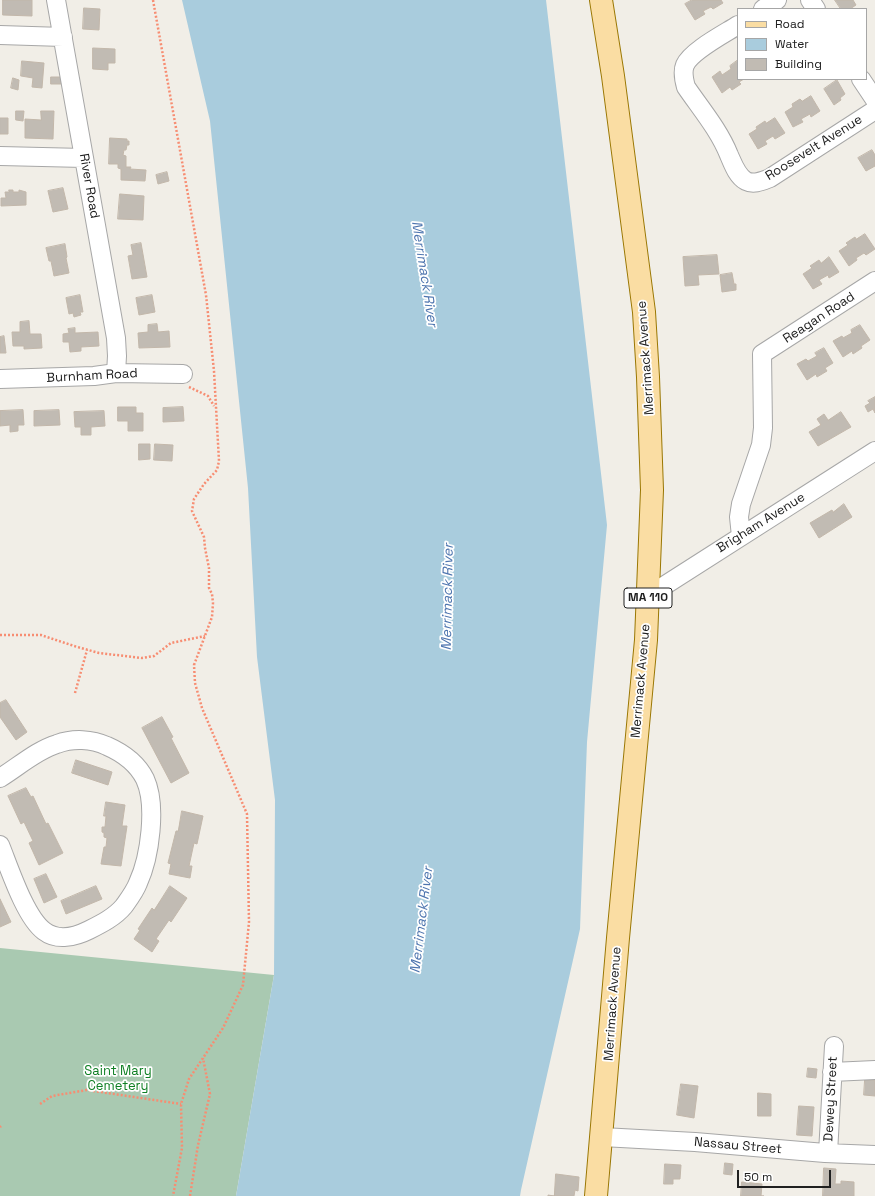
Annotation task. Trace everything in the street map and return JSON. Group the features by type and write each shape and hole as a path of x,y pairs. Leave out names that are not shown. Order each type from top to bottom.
{"main road":[{"name":"Merrimack Avenue","path":"596,1196 646,640 652,490 649,385 644,312 613,76 601,0"}],"street":[{"name":"River Road","path":"56,0 116,338 116,373"},
{"path":"765,8 777,0"},
{"name":"Roosevelt Avenue","path":"737,26 694,53 685,64 684,79 686,87 722,140 734,166 740,175 748,182 758,182 770,178 875,110"},
{"path":"0,35 63,37"},
{"path":"862,80 875,100"},
{"path":"0,156 84,158"},
{"name":"Reagan Road","path":"742,536 740,517 741,504 761,445 763,428 762,354 875,281"},
{"name":"Burnham Road","path":"0,379 94,376 116,373 183,374"},
{"name":"Brigham Avenue","path":"648,596 875,451"},
{"path":"0,778 46,748 70,741 90,741 117,750 136,766 144,779 149,794 151,809 150,829 144,868 138,883 123,907 114,915 100,925 72,937 57,936 44,931 34,922 27,910 0,845"},
{"name":"Dewey Street","path":"828,1153 834,1046"},
{"path":"832,1072 875,1070"},
{"name":"Nassau Street","path":"602,1137 875,1155"}],"path":[{"path":"153,0 206,295 214,371 219,461 217,470 204,484 194,499 192,511 204,537 209,568 209,588 213,599 212,617 194,665 195,683 202,708 247,814 249,922 243,985 223,1028 188,1079 181,1104 182,1148 174,1196"},
{"path":"183,374 186,384 190,388 208,396 216,410"},
{"path":"0,635 41,635 87,650 121,656 150,658 159,654 171,643 205,636"},
{"path":"75,693 87,650"},
{"path":"190,1196 198,1145 210,1094 203,1057"},
{"path":"40,1104 52,1096 87,1090 181,1104"}],"green space":[{"name":"Saint Mary Cemetery","path":"0,948 274,975 236,1196 0,1196"}],"water":[{"name":"Merrimack River","path":"182,0 546,0 607,525 587,742 580,929 520,1196 236,1196 274,975 275,800 257,657 248,488 210,121"}],"building":[{"path":"3,0 32,0 32,16 3,15"},
{"path":"692,0 721,0 723,3 713,9 711,7 703,11 705,14 695,20 685,4"},
{"path":"835,0 853,0 856,5 852,8 840,8"},
{"path":"84,8 100,9 99,30 83,29"},
{"path":"93,48 115,49 115,63 108,63 108,70 93,69"},
{"path":"22,61 44,63 42,88 32,87 33,78 21,76"},
{"path":"737,61 737,80 742,80 739,82 741,84 732,90 730,87 722,93 712,77 720,71 722,75 731,69 730,66"},
{"path":"51,77 61,77 61,84 51,84"},
{"path":"13,78 19,80 18,90 11,88"},
{"path":"837,80 845,94 840,98 841,100 834,105 824,89"},
{"path":"811,96 820,111 811,117 810,114 801,119 803,122 793,127 785,112 793,107 792,104 800,99 802,101"},
{"path":"16,111 24,111 23,121 16,120"},
{"path":"41,111 54,111 53,139 25,138 25,119 41,120"},
{"path":"0,118 8,118 8,134 0,134"},
{"path":"775,118 785,133 775,139 773,136 765,141 767,144 758,149 749,134 765,121 766,123"},
{"path":"110,138 127,139 127,141 129,141 129,145 127,145 126,150 124,150 123,155 126,156 126,167 131,167 130,169 146,170 145,181 121,180 121,169 118,168 118,164 109,164"},
{"path":"872,150 875,155 875,166 866,171 858,158"},
{"path":"167,172 169,181 158,184 156,175"},
{"path":"63,188 68,209 53,212 48,191"},
{"path":"9,190 13,190 13,192 19,192 19,190 26,192 26,205 1,206 1,198 6,198 5,192 9,192"},
{"path":"120,194 144,196 143,220 118,219"},
{"path":"865,234 875,249 866,255 864,253 856,258 857,260 849,266 839,251 848,245 846,243 855,237 856,239"},
{"path":"141,243 147,277 132,279 128,256 133,255 131,245"},
{"path":"65,244 69,273 54,276 51,261 49,261 46,248"},
{"path":"717,255 719,274 698,275 699,285 685,286 683,257"},
{"path":"829,257 839,272 829,278 828,275 819,280 822,284 813,289 803,274 812,268 810,266 819,260 821,263"},
{"path":"732,273 734,284 736,284 736,290 722,292 720,275"},
{"path":"80,295 83,312 80,312 81,315 74,317 73,313 69,314 66,298"},
{"path":"152,295 155,312 139,315 136,298"},
{"path":"29,321 30,334 41,334 42,348 24,349 24,346 13,346 12,332 20,332 20,322"},
{"path":"157,324 158,332 169,331 170,347 139,348 138,333 148,332 148,325"},
{"path":"860,325 870,340 853,354 852,351 843,357 833,341 852,333 851,330"},
{"path":"75,328 75,333 98,332 99,346 81,347 81,351 70,352 69,342 63,342 63,334 69,333 68,329"},
{"path":"4,336 6,353 0,353 0,337"},
{"path":"824,348 833,363 825,368 827,371 817,377 816,374 807,380 797,364 806,359 808,361 817,356 815,353"},
{"path":"875,397 875,413 873,409 868,412 865,406 870,403 868,401"},
{"path":"118,407 136,407 136,413 143,413 143,431 128,431 128,421 118,421"},
{"path":"183,407 184,421 163,422 163,408"},
{"path":"23,410 24,425 18,425 18,431 10,432 10,425 0,426 0,411"},
{"path":"59,410 60,425 34,426 34,411"},
{"path":"104,411 105,426 91,427 91,435 81,435 81,427 75,427 74,412"},
{"path":"841,412 851,427 818,446 809,432 821,425 817,419 824,414 828,420"},
{"path":"139,444 150,444 150,459 139,460"},
{"path":"155,444 173,445 172,461 154,460"},
{"path":"844,504 852,517 819,538 810,523 832,510 833,512"},
{"path":"6,700 27,732 16,740 0,717 0,703"},
{"path":"162,717 173,737 171,738 189,773 171,783 142,728"},
{"path":"76,760 112,772 108,785 72,773"},
{"path":"26,788 31,797 33,796 46,824 48,823 63,853 39,865 29,843 33,841 24,822 21,824 8,796"},
{"path":"106,802 125,805 122,826 127,826 121,866 101,864 107,838 104,837 104,833 102,832 102,827 105,827 106,816 104,816"},
{"path":"182,811 203,816 197,844 194,843 189,866 192,866 190,878 169,874 171,864 168,863 176,831 178,831"},
{"path":"46,874 57,897 44,903 34,879"},
{"path":"96,886 102,899 66,914 61,901"},
{"path":"170,886 187,898 171,922 169,920 156,939 159,941 152,952 134,939 140,930 138,929 152,908 154,910"},
{"path":"0,899 11,922 0,927"},
{"path":"808,1068 817,1069 816,1078 807,1077"},
{"path":"865,1080 875,1080 875,1096 864,1095"},
{"path":"681,1084 698,1086 694,1118 677,1115"},
{"path":"758,1093 771,1094 771,1116 758,1116"},
{"path":"799,1106 814,1107 812,1136 797,1135"},
{"path":"725,1163 733,1164 732,1175 724,1174"},
{"path":"665,1164 681,1165 680,1179 673,1179 673,1184 664,1184"},
{"path":"824,1168 836,1169 835,1184 841,1184 841,1181 854,1182 854,1196 823,1196"},
{"path":"556,1174 579,1177 578,1191 575,1190 574,1196 554,1196"},
{"path":"742,1182 762,1184 761,1196 741,1196"}]}
